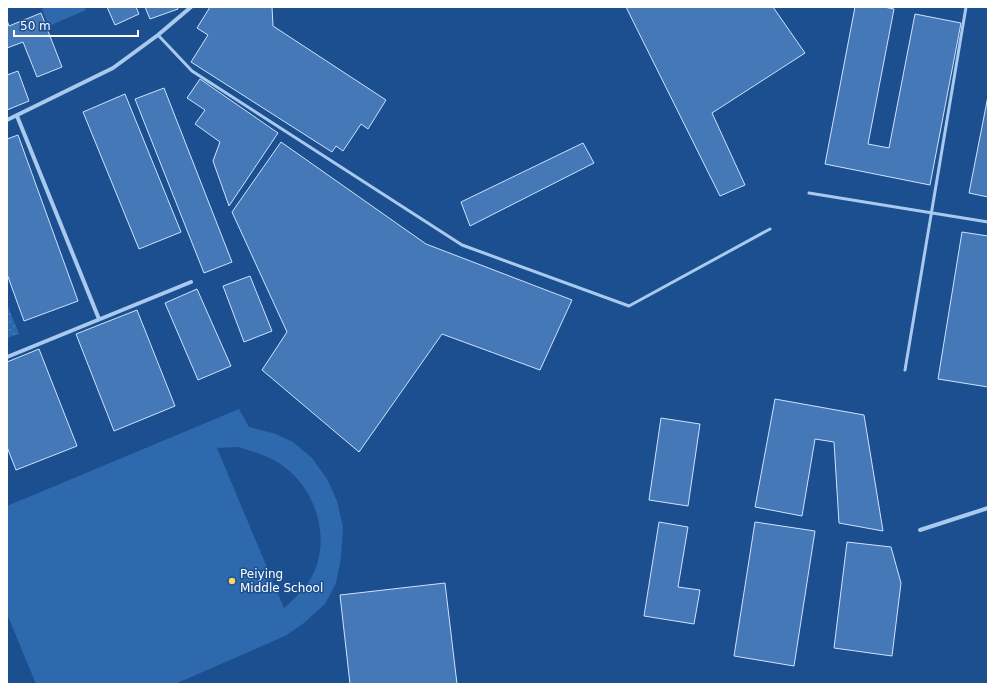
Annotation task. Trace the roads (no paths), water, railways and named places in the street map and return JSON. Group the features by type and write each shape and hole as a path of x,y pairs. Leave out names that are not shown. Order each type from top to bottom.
{"street":[{"path":"7,120 113,68 158,35 191,7"},
{"path":"17,116 99,319"},
{"path":"7,357 191,282"},
{"path":"920,530 988,508"}],"lane":[{"path":"905,370 966,7"},
{"path":"158,35 192,71 462,245 628,306 770,229"},
{"path":"809,193 988,222"}],"place":[{"name":"Peiying Middle School","path":"232,581"}]}
